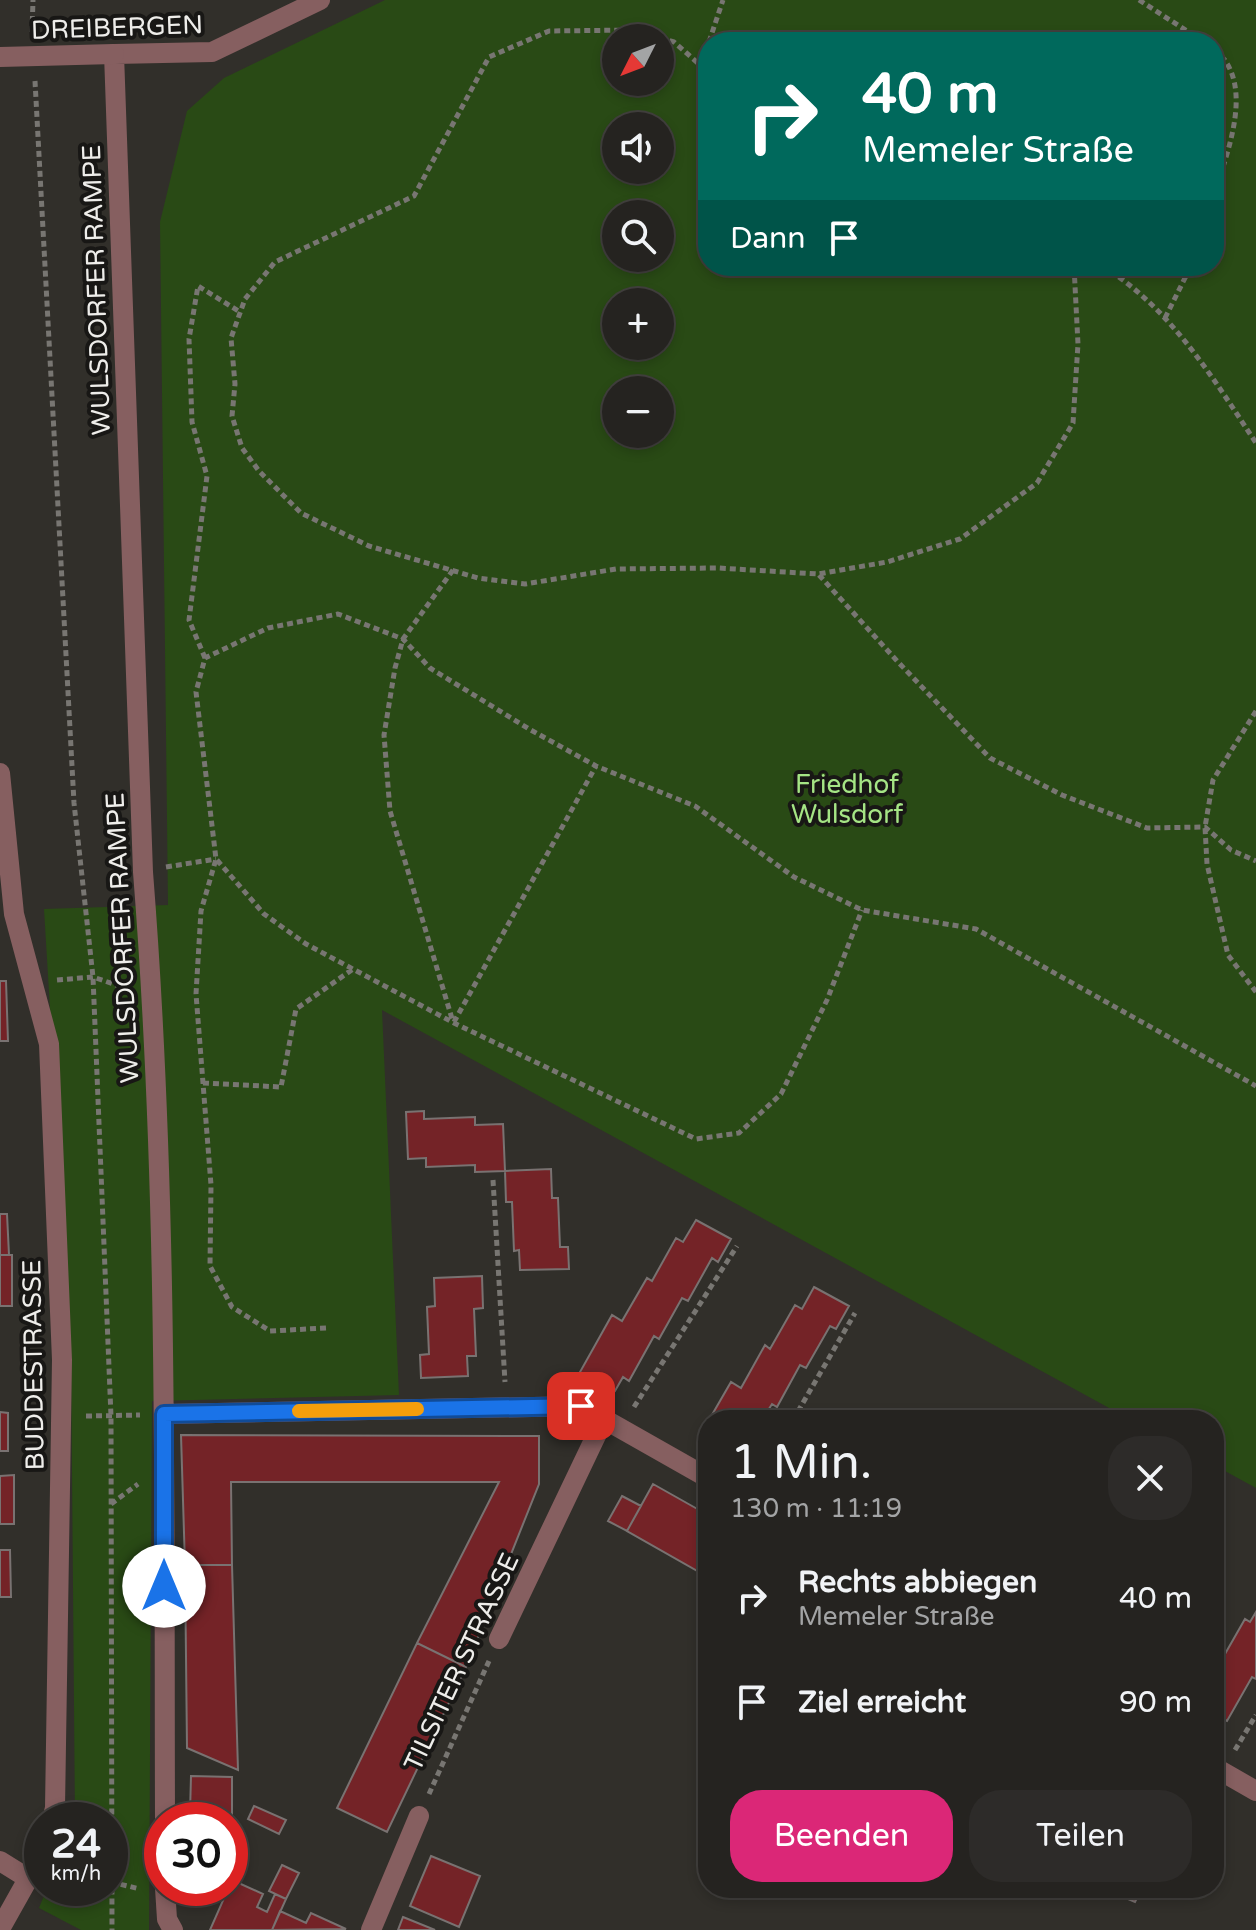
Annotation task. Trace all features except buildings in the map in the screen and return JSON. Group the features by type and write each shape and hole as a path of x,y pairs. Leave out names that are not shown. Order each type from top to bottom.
{"street":[{"name":"DREIBERGEN","path":"0,57 212,52 320,0"},
{"name":"WULSDORFER RAMPE","path":"114,54 143,872 153,997 164,1414 165,1802"},
{"name":"BUDDESTRASSE","path":"0,773 14,914 49,1044 62,1360 55,1802"},
{"name":"BUDDESTRASSE","path":"0,897 14,914"},
{"path":"164,1414 581,1406 698,1472"},
{"name":"TILSITER STRASSE","path":"499,1639 612,1424"},
{"path":"1224,1772 1256,1791"},
{"path":"371,1930 419,1816"},
{"path":"0,1861 24,1876"},
{"path":"0,1929 24,1888"},
{"path":"166,1906 167,1919 173,1930"}],"path":[{"path":"33,0 33,43"},
{"path":"712,32 723,0"},
{"path":"1139,0 1189,32"},
{"path":"602,30 549,31 489,57 414,196 275,262 245,299 231,338 235,384 232,416 242,448 259,471 301,513 369,546 478,578 525,584 616,569 718,568 818,574 887,562 960,539 1037,483 1073,423 1078,344 1075,276"},
{"path":"674,42 698,61"},
{"path":"1224,60 1237,82 1238,119 1224,163"},
{"path":"34,74 74,803 93,977 111,1416 112,1930"},
{"path":"1120,276 1165,318 1215,381 1256,443"},
{"path":"1165,318 1186,276"},
{"path":"240,312 198,286 189,339 192,422 207,476 189,620 205,658 196,692 216,859 201,911 197,980 211,1185 210,1266 232,1307 270,1331 326,1328"},
{"path":"453,570 403,639 384,735 390,811 454,1023"},
{"path":"818,574 990,758 1062,795 1147,828 1205,827 1231,850 1256,861"},
{"path":"205,658 268,628 338,614 403,639 430,668 596,766 695,806 794,877 862,910 976,929 1256,1086"},
{"path":"1256,711 1213,780 1205,827 1207,864 1228,955 1256,992"},
{"path":"454,1023 596,766"},
{"path":"216,859 264,914 306,944 454,1023 696,1139 739,1133 781,1094 827,1000 862,910"},
{"path":"203,1083 281,1087 296,1009 353,969"},
{"path":"32,983 93,977 153,997"},
{"path":"493,1180 506,1407"},
{"path":"612,1424 737,1246"},
{"path":"799,1410 855,1313"},
{"path":"61,1417 164,1414"},
{"name":"TILSITER STRASSE","path":"419,1816 499,1639"},
{"path":"1224,1760 1256,1715"}],"green space":[{"name":"Friedhof Wulsdorf","path":"385,0 1256,0 1256,1488 1224,1470 1224,1410 1113,1410 382,1010 399,1395 152,1401 150,1802 144,1802 144,1906 149,1906 149,1930 81,1930 39,1908 128,1906 128,1802 75,1802 71,1355 44,909 168,905 160,222 187,111 224,78"}],"slow traffic":[{"path":"299,1411 417,1409"}],"route":[{"path":"164,1586 164,1414 581,1406"}]}
